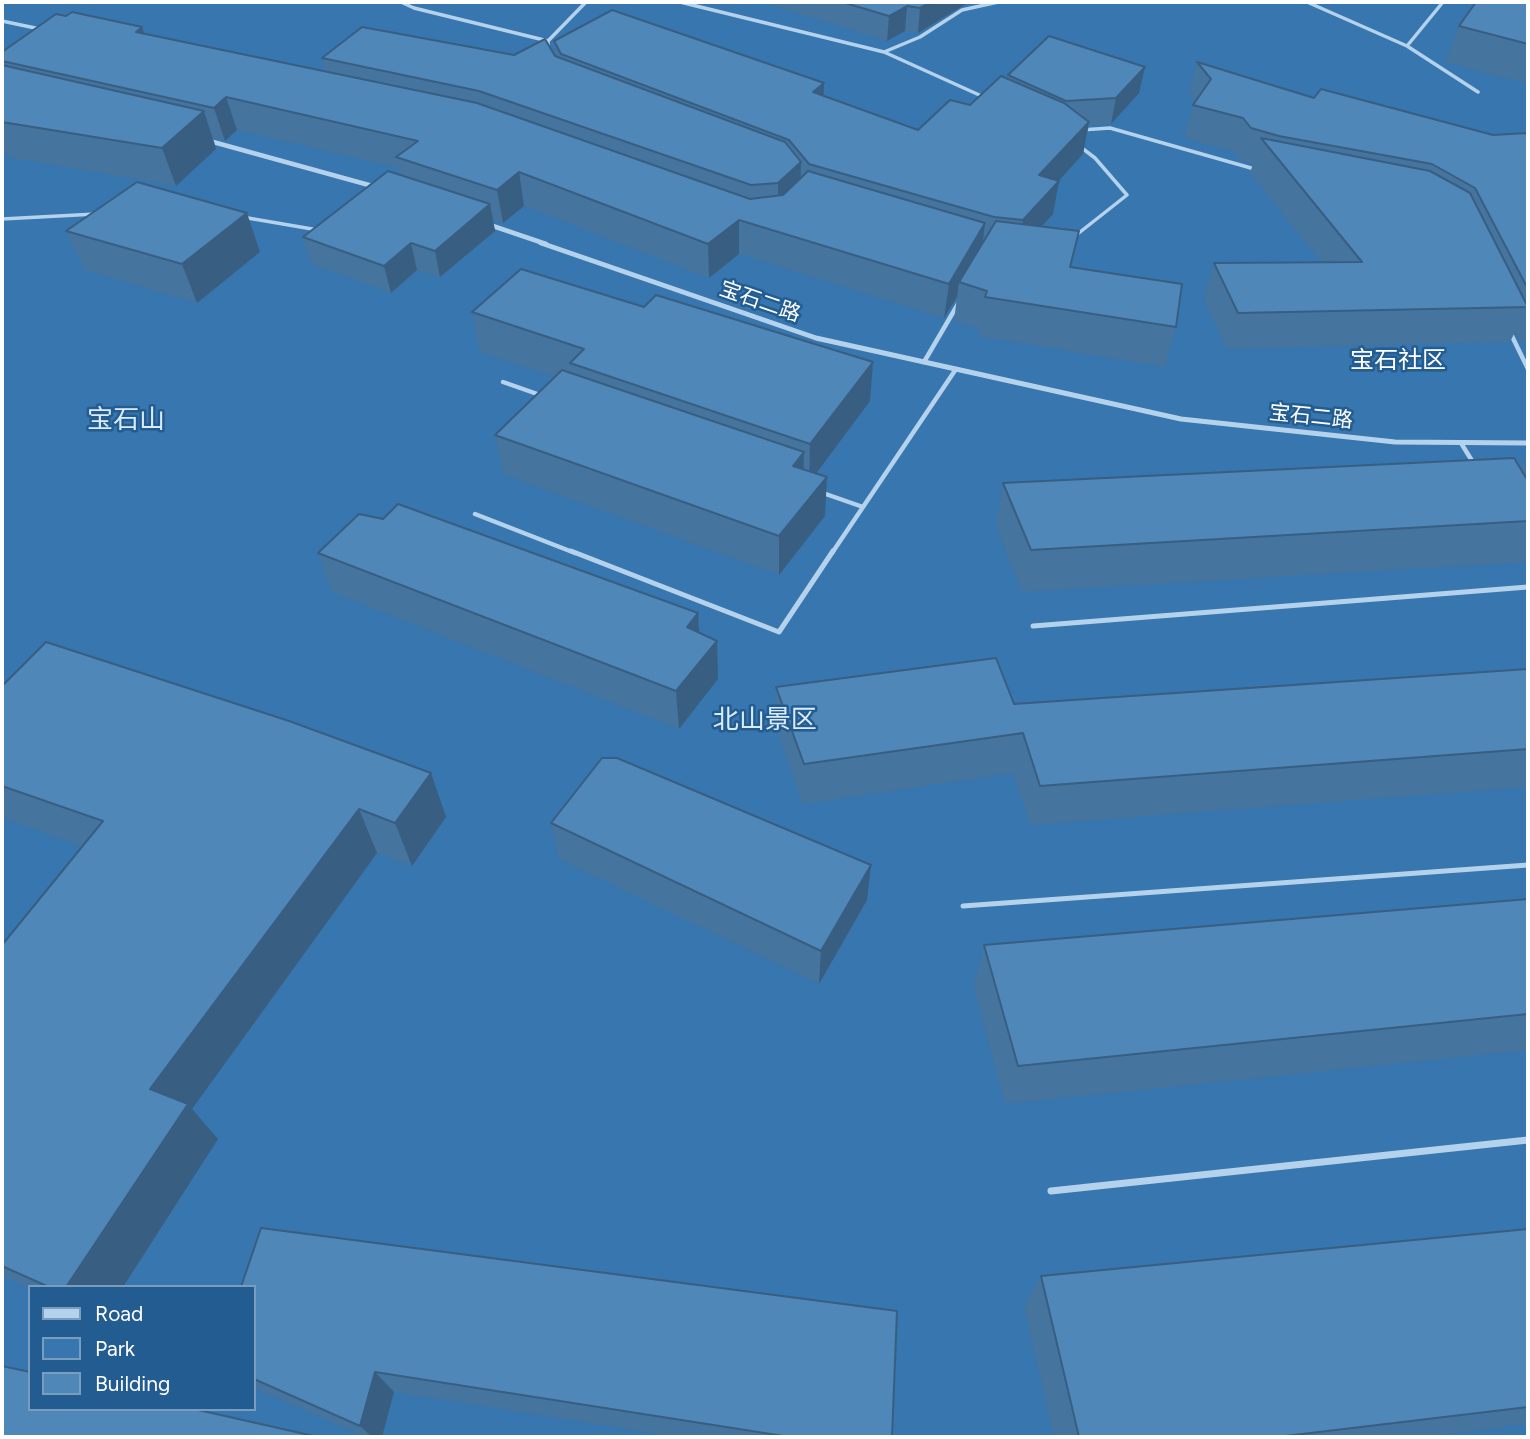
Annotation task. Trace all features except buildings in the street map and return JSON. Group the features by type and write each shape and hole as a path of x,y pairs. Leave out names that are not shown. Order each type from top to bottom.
{"street":[{"path":"202,139 379,188"},
{"name":"宝石二路","path":"480,221 816,338 1181,419 1395,442 1528,443"}],"lane":[{"path":"401,2 414,8 548,41"},
{"path":"548,62 548,41 586,2"},
{"path":"680,2 884,52 991,100"},
{"path":"884,52 920,37 962,10 998,2"},
{"path":"1307,2 1407,46 1478,92"},
{"path":"1407,46 1443,2"},
{"path":"2,20 42,29"},
{"path":"1073,131 1110,128 1268,173"},
{"path":"1065,244 1127,195 1095,158 1069,138"},
{"path":"371,194 379,188"},
{"path":"2,219 108,213"},
{"path":"236,216 317,230 327,223"},
{"path":"924,362 960,302"},
{"path":"1505,321 1528,369"},
{"path":"475,514 779,632 956,369"},
{"path":"503,382 555,400"},
{"path":"1461,443 1480,475"},
{"path":"812,489 863,507"},
{"path":"1033,626 1528,587"},
{"path":"963,906 1528,865"},
{"path":"1051,1191 1528,1140"}],"green space":[{"name":"北山景区","path":"2,2 1528,2 1528,1437 2,1437"}],"district":[{"name":"宝石社区","path":"1398,361"}],"park label":[{"name":"宝石山","path":"126,420"}]}
